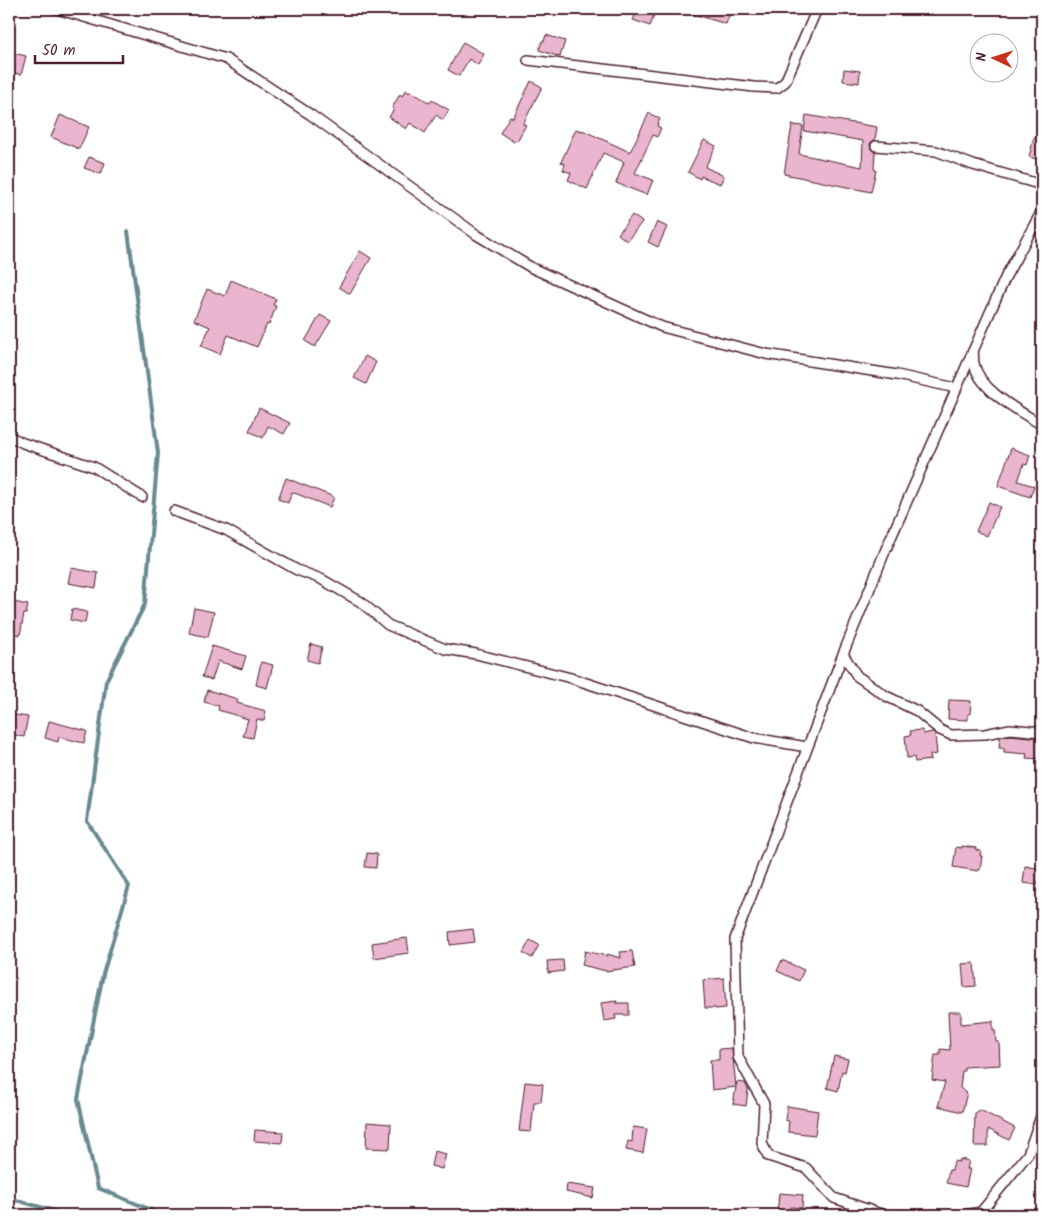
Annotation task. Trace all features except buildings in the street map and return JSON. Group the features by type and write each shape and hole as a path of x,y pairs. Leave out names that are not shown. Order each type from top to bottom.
{"street":[{"path":"57,9 226,59 311,115 477,235 532,268 662,327 766,354 897,375 956,388"},
{"path":"528,60 776,88 785,82 817,9"},
{"path":"876,146 936,151 1042,185"},
{"path":"884,1215 834,1198 806,1168 768,1156 762,1143 764,1104 738,1057 735,938 843,654 886,549 1006,276 1042,211"},
{"path":"973,349 974,364 984,384 997,397 1042,425"},
{"path":"9,436 23,443 94,467 142,497"},
{"path":"174,511 226,530 297,570 321,579 354,597 388,625 445,649 476,654 571,678 754,738 807,747"},
{"path":"843,654 857,676 886,696 917,711 940,730 951,735 985,734 1010,729 1042,732"},
{"path":"965,1215 981,1212 1028,1154 1042,1113"}],"waterway":[{"path":"128,231 158,453 145,604 106,681 87,821 129,886 103,974 78,1099 98,1188 154,1211 156,1215"},
{"path":"9,1198 68,1215"}]}
